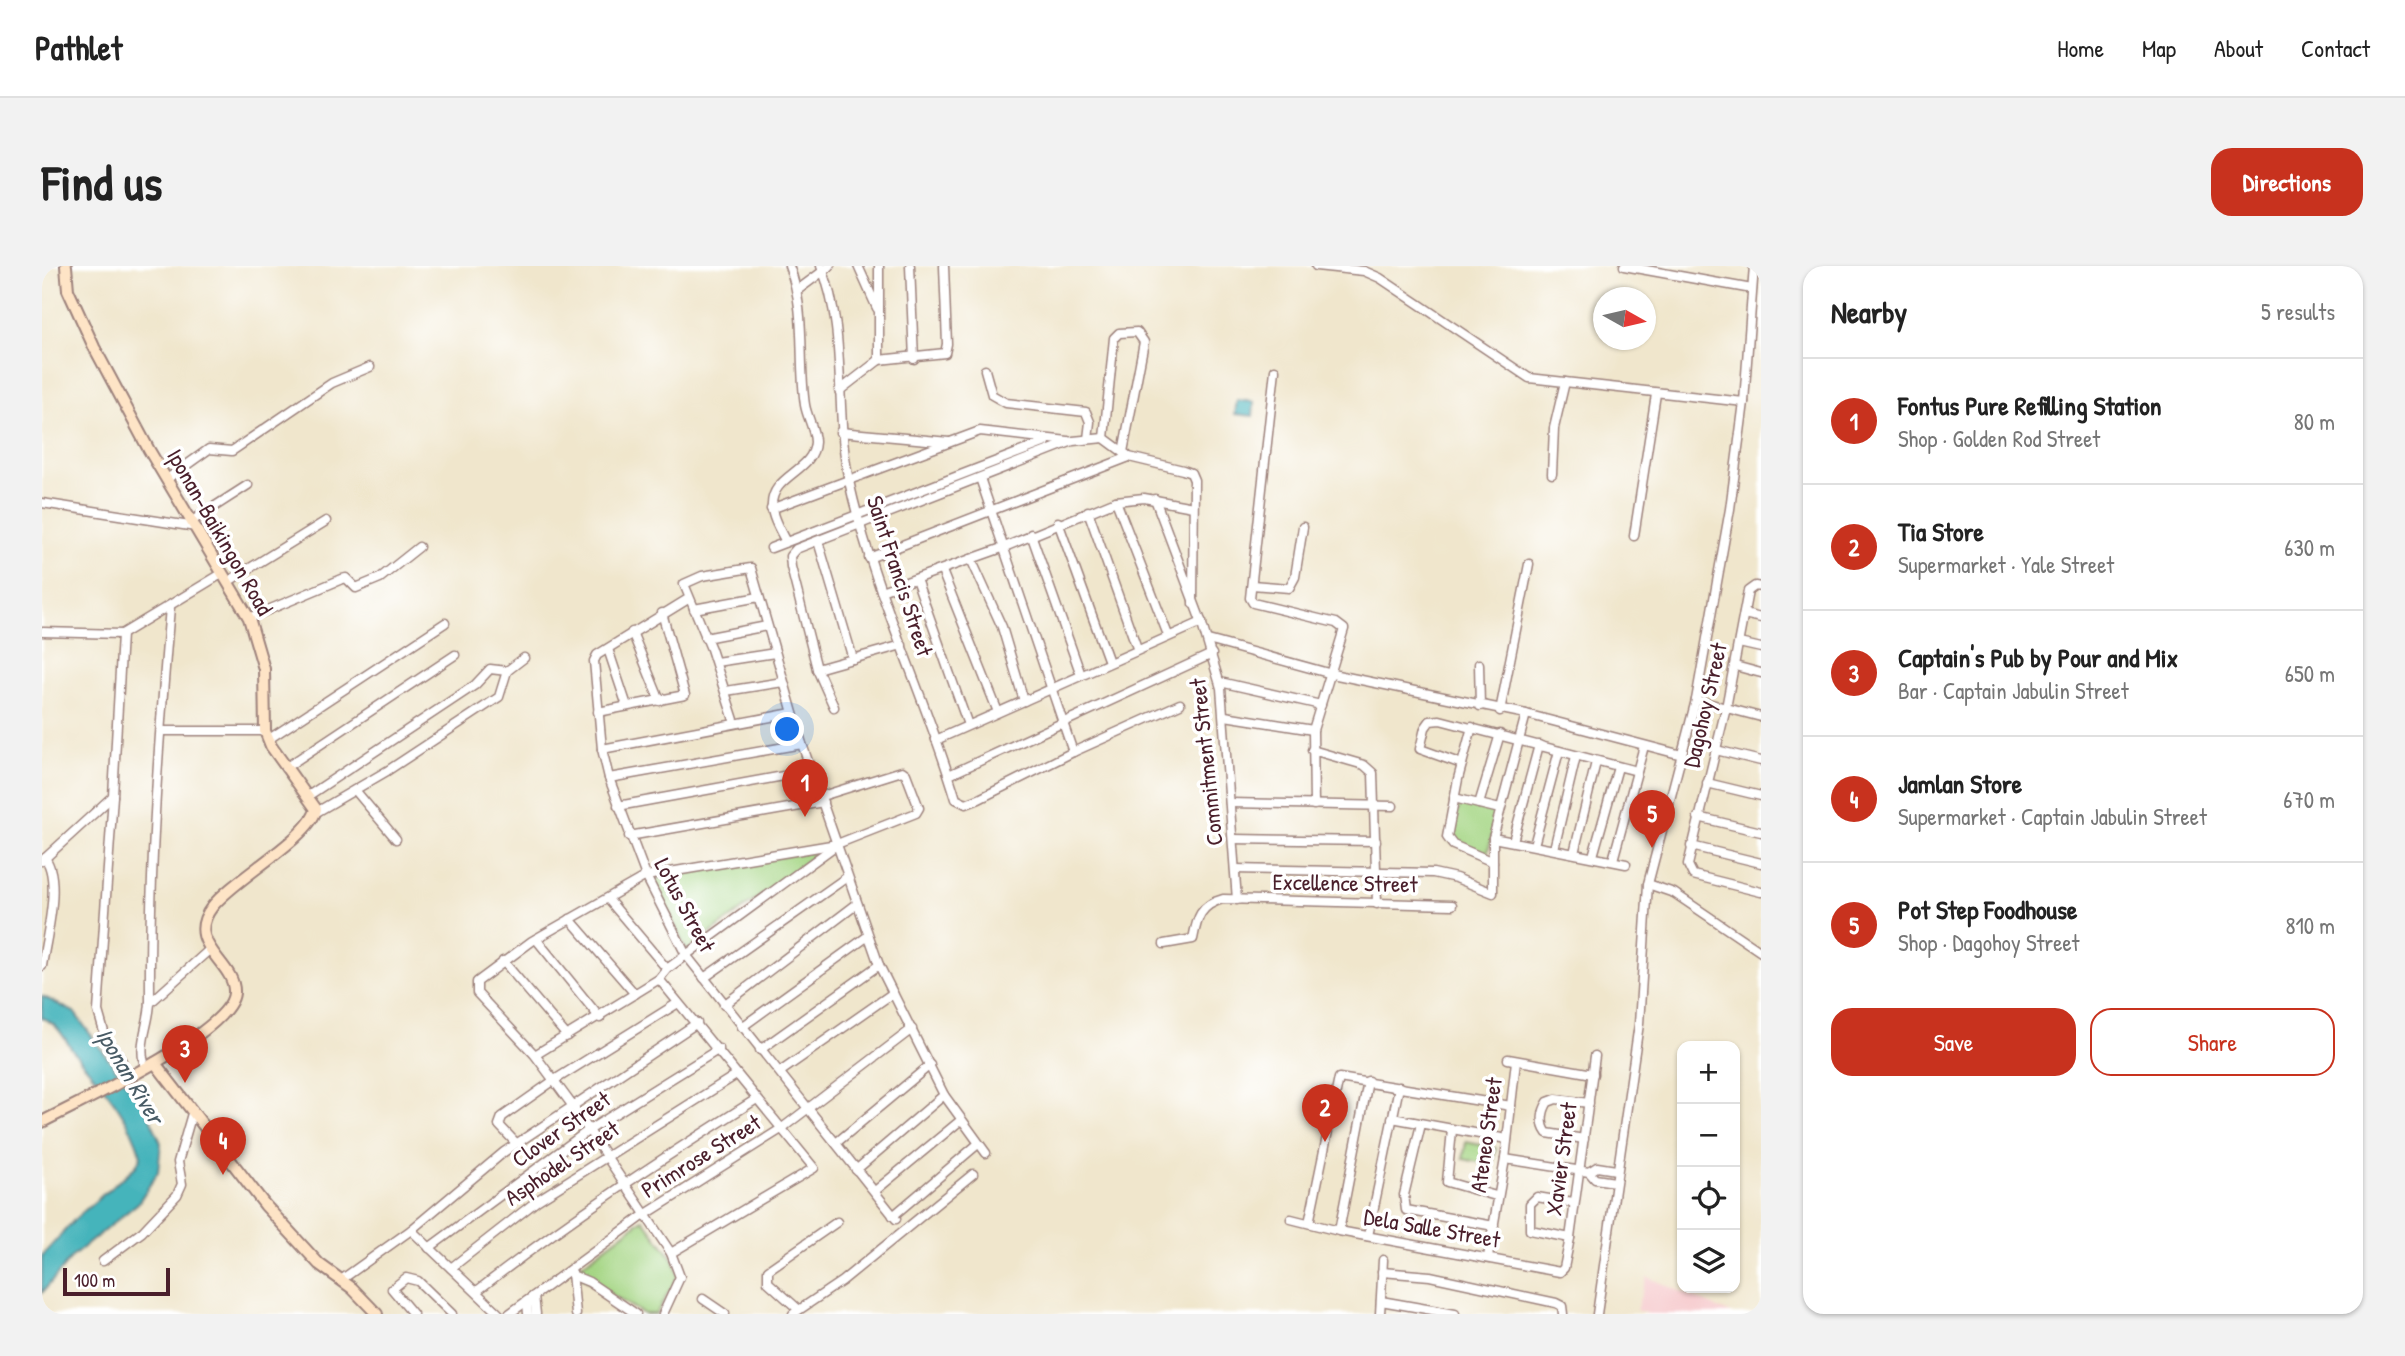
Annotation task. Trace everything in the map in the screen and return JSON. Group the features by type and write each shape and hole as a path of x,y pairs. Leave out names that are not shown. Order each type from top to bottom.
{"street":[{"name":"Iponan-Baikingon Road","path":"66,266 66,283 78,314 167,479 249,618 264,669 267,735 285,768 315,805 315,814"},
{"path":"786,542 772,509 780,483 802,467 812,453 815,442 806,405 799,289 789,266"},
{"path":"858,266 879,313"},
{"path":"878,266 879,360"},
{"path":"911,266 914,359"},
{"path":"839,391 879,360 914,359 942,355 946,351 944,266"},
{"path":"1316,266 1372,274 1487,349 1519,375 1656,394 1744,402"},
{"path":"1624,266 1752,289"},
{"path":"1597,1314 1639,1024 1648,884 1696,700 1730,509 1744,402 1755,266 1761,268"},
{"path":"799,289 825,268"},
{"name":"Saint Francis Street","path":"825,268 835,305 840,432 858,519 869,558 956,799 966,804 1073,751"},
{"path":"1104,438 1114,338 1119,333 1137,332 1144,341 1126,455"},
{"path":"167,479 209,449 232,451 332,383 370,367"},
{"path":"985,370 992,395 1006,403 1086,412 1090,422 1088,439"},
{"path":"1275,370 1250,598 1253,603 1342,626 1344,637 1313,730 1314,805"},
{"path":"1552,474 1554,428 1565,382"},
{"path":"1634,536 1656,394"},
{"path":"772,509 980,431 1049,441 1104,438 1126,455 1191,473 1194,480 1193,604"},
{"path":"840,432 950,443"},
{"path":"834,707 817,669 790,561 796,549 818,541 858,519 1049,441"},
{"path":"771,548 980,478 1073,441"},
{"path":"869,558 992,512 1126,455"},
{"path":"980,478 1073,751 1180,704"},
{"path":"42,503 194,524 248,485"},
{"path":"881,591 1002,548 1058,522 1116,500 1155,499 1193,508"},
{"name":"Commitment Street","path":"1155,499 1202,622 1220,682 1225,716 1237,900"},
{"path":"1116,500 1168,635"},
{"path":"1088,511 1137,648"},
{"path":"42,632 122,634 326,521"},
{"path":"1058,522 1109,662"},
{"path":"1252,585 1289,588 1295,577 1303,527"},
{"path":"1031,534 1081,675"},
{"path":"818,541 853,659"},
{"path":"249,618 342,579 346,578 356,588 367,585 419,547"},
{"path":"971,559 1002,627 1024,701"},
{"path":"1500,711 1529,564"},
{"path":"735,723 716,662 684,584 687,580 751,568 792,713 879,965 944,1095 986,1153"},
{"path":"942,571 998,712"},
{"path":"916,579 968,725"},
{"name":"Dagohoy Street","path":"1758,587 1748,591 1735,666 1691,846 1688,871 1693,875 1761,892"},
{"path":"694,609 759,597"},
{"path":"627,706 608,649 688,599"},
{"path":"170,607 149,919 150,1003 141,1058 146,1068 193,1110 265,1205 319,1264 341,1280 377,1314"},
{"path":"598,712 682,698 686,691 662,613"},
{"path":"1744,614 1761,618"},
{"path":"936,740 1137,648 1202,622"},
{"path":"162,731 267,735 445,623"},
{"path":"705,638 767,626"},
{"path":"632,632 660,701"},
{"path":"122,634 98,1011 106,1039 122,1061"},
{"path":"1208,640 1332,674 1500,711 1526,714 1682,755"},
{"path":"1739,643 1761,648"},
{"path":"817,669 902,645"},
{"name":"Lotus Street","path":"608,649 594,661 602,748 609,778 646,876 686,956 894,1217 978,1144"},
{"path":"716,662 775,653"},
{"path":"949,775 1212,654"},
{"path":"285,768 455,655"},
{"path":"42,1122 146,1068 229,1007 234,993 231,980 209,950 205,926 210,908 306,827 315,814 499,697 507,671 524,659"},
{"path":"1479,664 1480,706"},
{"path":"1735,666 1761,673"},
{"path":"308,796 475,685 490,669 507,671"},
{"path":"726,691 783,682"},
{"path":"1220,682 1321,705"},
{"path":"1696,700 1761,717"},
{"path":"602,748 792,713"},
{"path":"1235,869 1441,874 1490,893 1495,886 1493,838 1526,714"},
{"path":"1225,716 1313,730"},
{"path":"1462,764 1424,752 1420,744 1430,721 1472,727 1637,771"},
{"path":"1472,727 1454,798 1448,840 1493,862"},
{"path":"1479,804 1500,734"},
{"path":"609,778 802,744"},
{"path":"1513,841 1539,746"},
{"path":"1613,860 1644,746"},
{"path":"1312,750 1371,769 1375,806 1377,904"},
{"path":"1716,750 1761,761"},
{"path":"1534,845 1559,751"},
{"path":"1554,849 1576,756"},
{"path":"1574,853 1596,762"},
{"path":"1593,856 1618,767"},
{"path":"618,806 811,771"},
{"path":"629,836 822,799 902,771 906,774 919,806 916,813 837,844 646,876 536,939 477,982 477,993 535,1055 572,1105 643,1216 671,1253 680,1277 663,1314"},
{"path":"1707,783 1761,796"},
{"path":"355,790 396,839"},
{"path":"42,966 53,884 52,867 43,859 113,796"},
{"path":"1454,798 1500,809"},
{"path":"1230,803 1393,806"},
{"path":"1698,817 1761,832"},
{"path":"1493,838 1626,864"},
{"path":"1233,839 1376,841"},
{"path":"535,1055 600,1018 659,979 667,969 837,844"},
{"path":"1691,846 1761,863"},
{"path":"704,978 847,877"},
{"path":"1648,884 1674,892 1761,952"},
{"path":"608,899 667,969"},
{"name":"Excellence Street","path":"1164,944 1193,939 1196,920 1210,902 1237,900 1452,905"},
{"path":"724,1005 857,904"},
{"path":"570,919 635,994"},
{"path":"742,1027 868,936"},
{"path":"536,939 600,1018"},
{"path":"150,1003 209,950"},
{"path":"503,961 567,1036"},
{"path":"760,1050 879,965"},
{"path":"659,979 719,1049 755,1100 813,1166 811,1172 671,1253"},
{"path":"780,1072 893,993"},
{"path":"516,1143 499,1121 553,1081 678,1003"},
{"path":"341,1280 411,1230 516,1143 697,1023"},
{"name":"Primrose Street","path":"509,1314 572,1272 643,1216 781,1129 912,1029"},
{"name":"Clover Street","path":"429,1248 589,1130 719,1049"},
{"name":"Xavier Street","path":"1564,1268 1573,1203 1585,1171 1584,1139 1595,1056"},
{"name":"Ateneo Street","path":"1488,1257 1496,1196 1505,1159 1511,1106 1512,1060 1593,1074"},
{"path":"836,1143 930,1065"},
{"name":"Asphodel Street","path":"451,1268 538,1200 736,1075"},
{"path":"1309,1223 1336,1082 1343,1077 1511,1106"},
{"path":"1339,1231 1367,1081"},
{"path":"1368,1236 1399,1087"},
{"path":"856,1170 944,1095"},
{"path":"477,1291 560,1226 622,1183 755,1100"},
{"path":"1584,1139 1547,1133 1542,1121 1545,1106 1552,1100 1589,1103"},
{"path":"103,1261 142,1232 177,1195 182,1184 178,1162 193,1110"},
{"path":"1392,1118 1507,1139"},
{"path":"875,1191 961,1120"},
{"path":"1421,1124 1404,1195 1406,1210 1494,1226"},
{"path":"1452,1130 1447,1182 1496,1196"},
{"path":"1505,1159 1585,1171 1597,1167 1616,1170"},
{"path":"1585,1171 1595,1179 1615,1182"},
{"path":"837,1222 768,1270 768,1282 795,1311 842,1281 973,1174"},
{"path":"1570,1238 1530,1230 1530,1204 1532,1198 1537,1196 1573,1203"},
{"name":"Dela Salle Street","path":"1291,1219 1339,1231 1560,1272 1564,1268"},
{"path":"411,1230 499,1314"},
{"path":"1380,1314 1383,1261"},
{"path":"572,1272 576,1314"},
{"path":"572,1272 636,1314"},
{"path":"1382,1272 1430,1276 1496,1289 1556,1303 1562,1306 1563,1314"},
{"path":"413,1314 392,1289 406,1278 418,1282 452,1314"},
{"path":"528,1314 531,1299"},
{"path":"531,1299 536,1314"},
{"path":"704,1299 725,1314"},
{"path":"1381,1301 1455,1314"}],"shaded area":[{"path":"1647,1277 1677,1290 1677,1293 1683,1293 1731,1314 1648,1314 1636,1310"}],"green space":[{"path":"1460,802 1497,813 1487,856 1450,842"},
{"path":"823,849 687,951 652,879"},
{"path":"1466,1142 1496,1148 1493,1165 1463,1159"},
{"path":"643,1219 674,1260 678,1276 656,1314 644,1314 576,1274 575,1270"}],"water":[{"path":"1237,400 1254,402 1253,416 1235,414"},
{"path":"42,996 74,1012 147,1111 161,1143 158,1172 138,1203 73,1256 42,1293 42,1256 76,1218 136,1166 141,1156 130,1128 115,1103 58,1029 42,1018"}],"place":[{"name":"Fontus Pure Refilling Station","path":"805,817"},
{"name":"Pot Step Foodhouse","path":"1652,848"},
{"name":"Captain's Pub by Pour and Mix","path":"185,1083"},
{"name":"Tia Store","path":"1325,1142"},
{"name":"Jamlan Store","path":"223,1175"}],"water label":[{"name":"Iponan River","path":"130,1076"}]}
